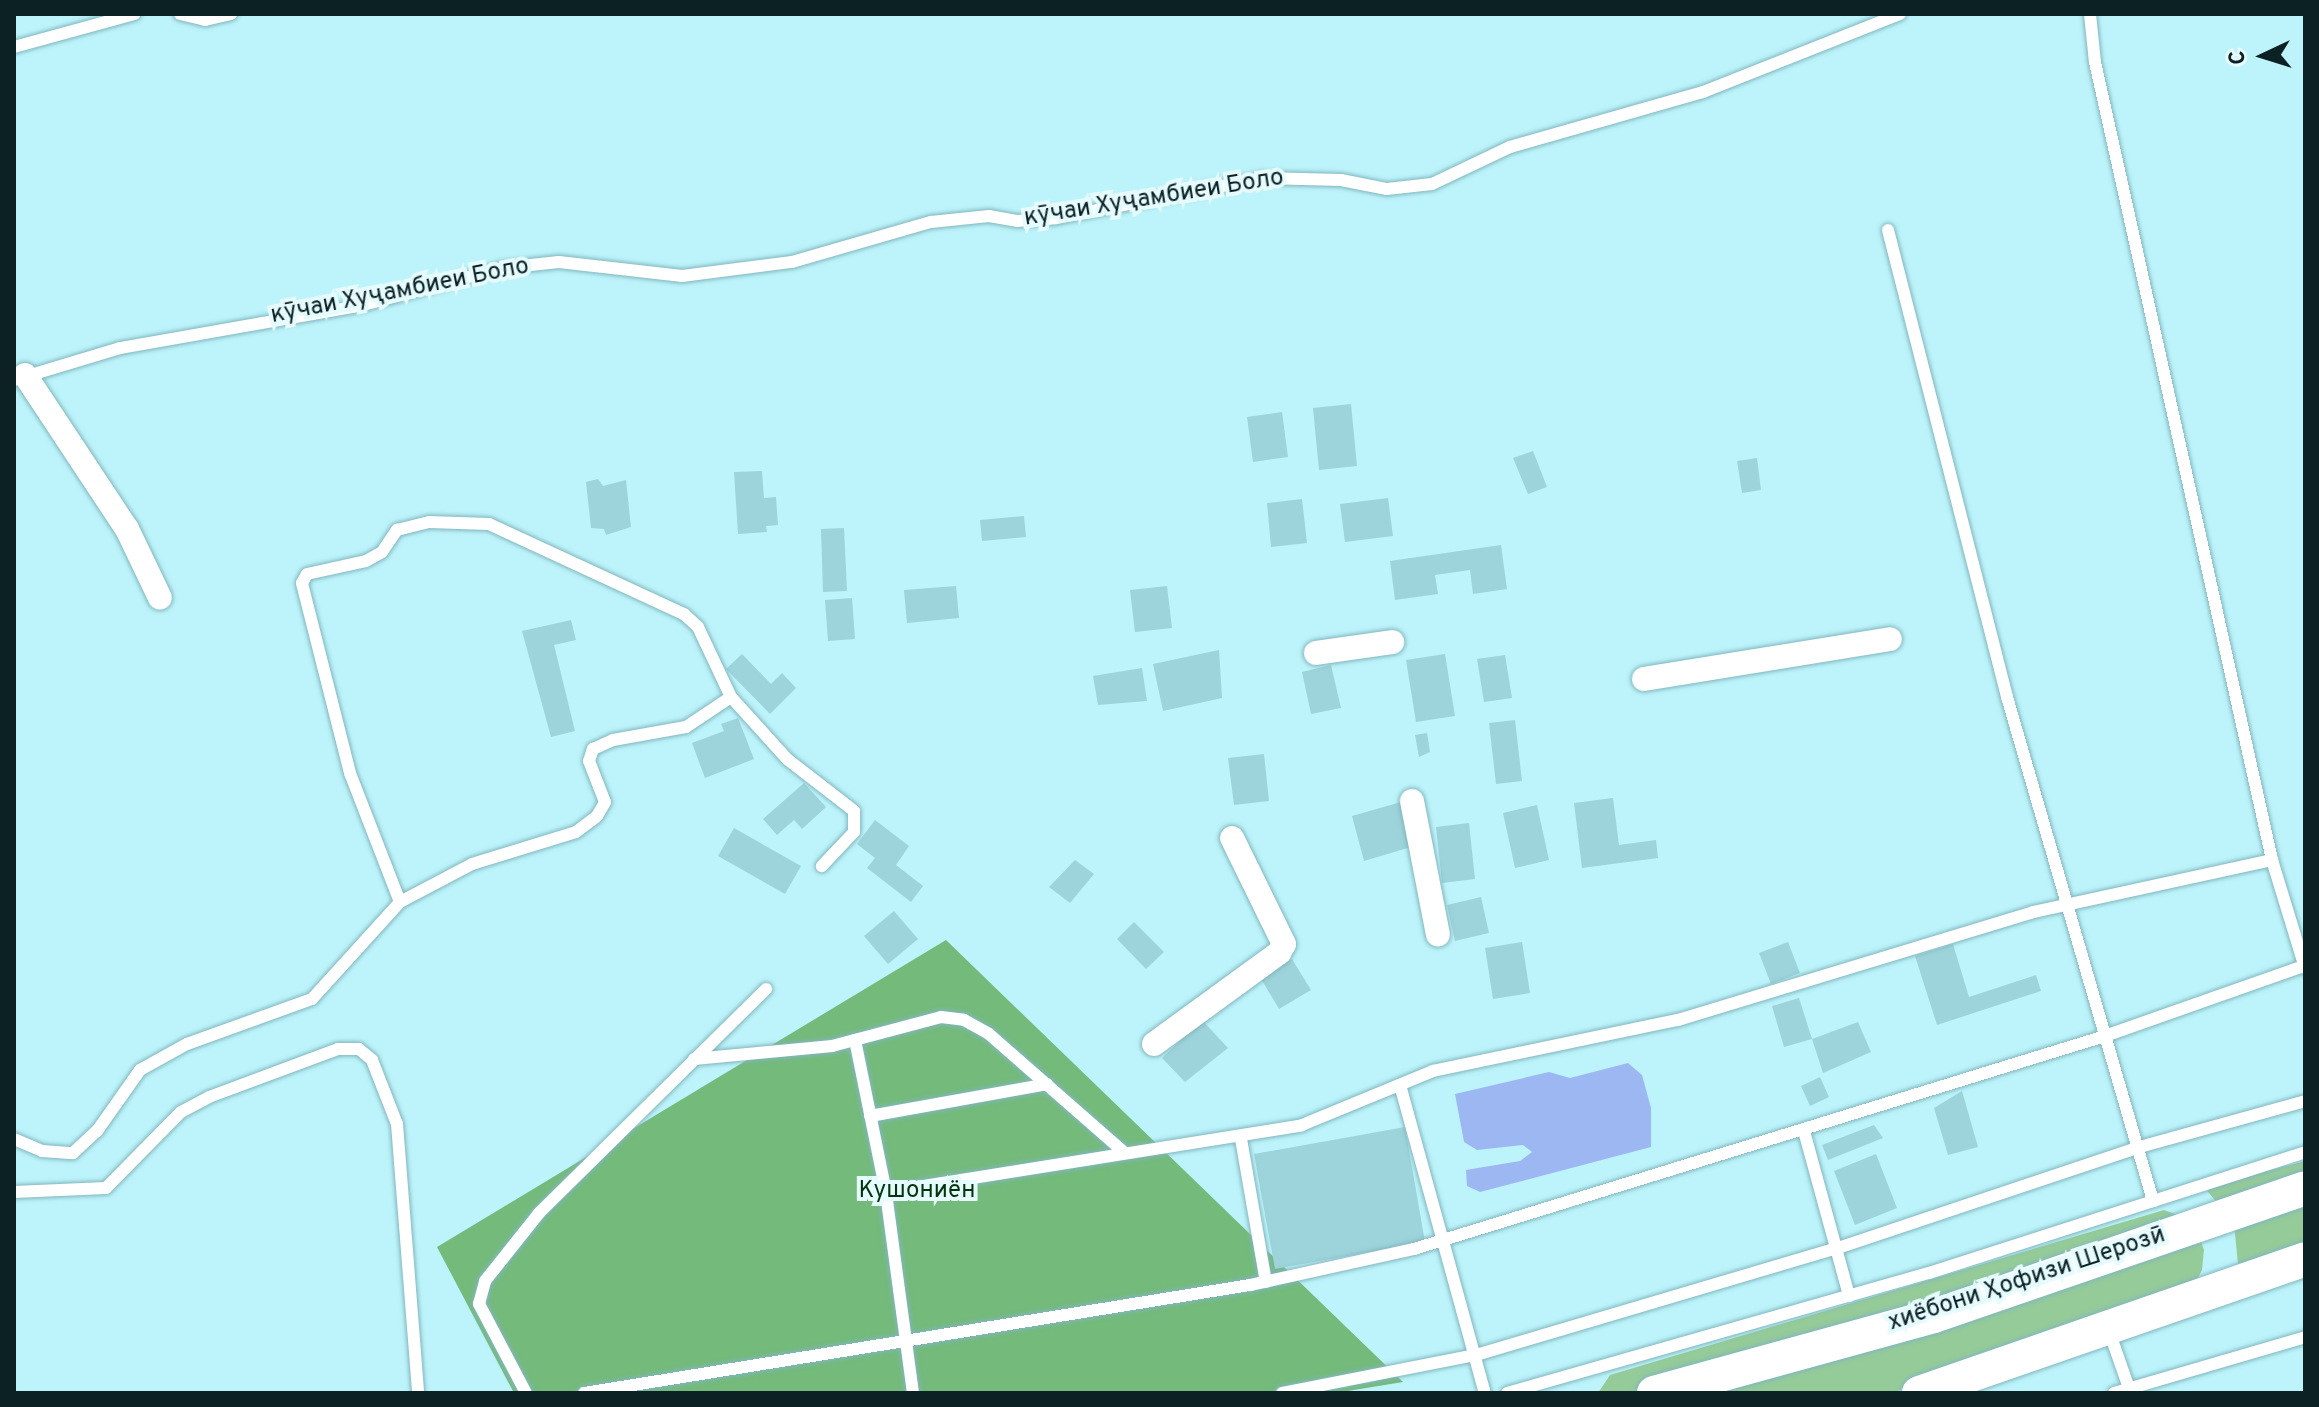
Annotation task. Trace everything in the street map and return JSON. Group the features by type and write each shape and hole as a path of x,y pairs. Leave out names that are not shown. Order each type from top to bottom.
{"main road":[{"name":"хиёбони Ҳофизи Шерозӣ","path":"1654,1393 1934,1316 2305,1188"},
{"path":"1919,1393 2305,1259"}],"street":[{"path":"20,378 127,529 160,598"},
{"path":"1644,679 1890,639"},
{"path":"1316,653 1392,642"},
{"path":"1412,801 1438,935"},
{"path":"1154,1044 1279,953 1284,944 1232,838"}],"lane":[{"path":"14,47 135,14"},
{"path":"180,14 205,20 231,14"},
{"name":"кӯчаи Хуҷамбиеи Боло","path":"20,378 120,348 363,305 502,268 559,262 682,276 792,262 931,222 989,216 1017,221 1056,218 1263,178 1341,180 1387,189 1432,184 1510,147 1703,92 1900,14"},
{"path":"584,1393 1266,1282 1446,1241 2105,1036 2305,967 2272,860 2095,62 2090,14"},
{"path":"1888,230 2007,697 2153,1201"},
{"path":"400,902 350,773 303,592 307,574 366,561 382,552 397,530 429,522 489,524 684,614 698,627 731,697 787,759 854,811 854,832 822,866"},
{"path":"14,1139 42,1151 73,1153 97,1131 140,1070 187,1044 312,999 400,902 472,864 576,832 597,816 605,802 589,761 593,749 613,740 686,727 731,697"},
{"path":"886,1192 1125,1153 1241,1139 1302,1125 1433,1071 1738,1004 2066,906 2272,860"},
{"path":"526,1393 479,1304 485,1281 539,1213 766,989"},
{"path":"694,1059 855,1040 941,1017 964,1020 989,1034 1125,1153"},
{"path":"855,1040 886,1192 913,1393"},
{"path":"14,1192 106,1188 181,1112 199,1102 338,1049 359,1049 372,1060 397,1124 418,1393"},
{"path":"870,1116 1047,1084"},
{"path":"1400,1085 1446,1241 1485,1393"},
{"path":"1282,1393 1476,1355 1835,1249 2136,1148 2305,1101"},
{"path":"1804,1131 1849,1296"},
{"path":"1241,1139 1266,1282"},
{"path":"1507,1393 1849,1296 2305,1152"},
{"path":"2108,1329 2129,1388"},
{"path":"2114,1393 2305,1337"}],"green space":[{"name":"Кушониён","path":"946,940 1403,1382 1335,1393 514,1393 437,1247"},
{"path":"2305,1161 2305,1242 2238,1264 2234,1224 2205,1188"},
{"path":"2164,1210 2183,1217 2197,1231 2204,1250 2202,1270 2193,1288 1892,1393 1598,1393 1610,1375"}],"water":[{"path":"1628,1063 1642,1075 1651,1108 1651,1147 1480,1192 1467,1186 1466,1170 1520,1161 1532,1152 1523,1145 1477,1150 1464,1142 1455,1094 1549,1072 1570,1078"}],"building":[{"path":"1351,404 1357,466 1319,470 1313,408"},
{"path":"1282,412 1288,457 1253,462 1247,417"},
{"path":"1533,451 1547,487 1528,494 1513,458"},
{"path":"1757,458 1761,490 1742,493 1737,461"},
{"path":"762,471 764,498 776,497 778,525 766,526 767,532 738,534 734,472"},
{"path":"598,479 603,486 626,480 631,527 606,535 604,529 591,528 586,482"},
{"path":"1388,498 1393,536 1345,542 1340,504"},
{"path":"1302,499 1307,543 1271,547 1267,503"},
{"path":"1024,516 1026,537 982,541 980,520"},
{"path":"844,528 847,591 823,592 821,529"},
{"path":"1501,545 1507,589 1473,594 1470,570 1435,575 1438,594 1395,600 1390,561"},
{"path":"956,586 959,618 907,623 904,590"},
{"path":"1167,586 1172,628 1135,632 1130,590"},
{"path":"852,598 855,639 828,641 825,600"},
{"path":"571,620 576,640 554,645 575,731 551,737 522,631"},
{"path":"1219,650 1222,698 1163,711 1153,664"},
{"path":"742,654 771,684 782,673 796,688 770,714 726,669"},
{"path":"1445,654 1455,716 1416,722 1406,660"},
{"path":"1505,655 1512,698 1484,702 1477,659"},
{"path":"1331,665 1341,708 1311,714 1302,672"},
{"path":"1142,668 1147,701 1098,705 1093,676"},
{"path":"738,718 754,759 705,778 692,743 724,731 721,724"},
{"path":"1515,720 1522,781 1496,784 1489,723"},
{"path":"1427,733 1430,752 1419,757 1415,735"},
{"path":"1264,754 1269,801 1234,805 1228,758"},
{"path":"804,783 826,807 802,829 794,820 777,835 763,819"},
{"path":"1613,798 1619,845 1656,840 1658,858 1582,868 1574,803"},
{"path":"1408,800 1411,847 1364,861 1352,816"},
{"path":"1537,805 1549,860 1515,868 1503,813"},
{"path":"875,820 909,846 896,865 923,886 911,902 867,868 875,858 857,844"},
{"path":"1469,823 1475,879 1442,883 1436,827"},
{"path":"734,828 801,866 785,894 718,856"},
{"path":"1075,860 1094,874 1070,903 1049,887"},
{"path":"1481,897 1489,933 1455,941 1447,905"},
{"path":"894,911 918,939 888,964 864,936"},
{"path":"1134,922 1164,952 1146,969 1117,939"},
{"path":"1522,942 1530,993 1493,999 1485,948"},
{"path":"1788,942 1800,973 1771,984 1759,953"},
{"path":"1953,944 1969,997 2036,975 2041,991 1937,1025 1915,956"},
{"path":"1292,959 1311,990 1279,1009 1260,977"},
{"path":"1799,998 1812,1039 1784,1047 1772,1006"},
{"path":"1202,1020 1228,1048 1185,1082 1162,1058"},
{"path":"1858,1022 1871,1052 1823,1073 1812,1039"},
{"path":"1820,1077 1829,1097 1810,1106 1801,1086"},
{"path":"1962,1091 1978,1147 1948,1155 1934,1108"},
{"path":"1874,1125 1883,1138 1828,1160 1822,1145"},
{"path":"1405,1127 1425,1242 1275,1269 1254,1154"},
{"path":"1876,1154 1897,1208 1855,1225 1834,1171"}]}
